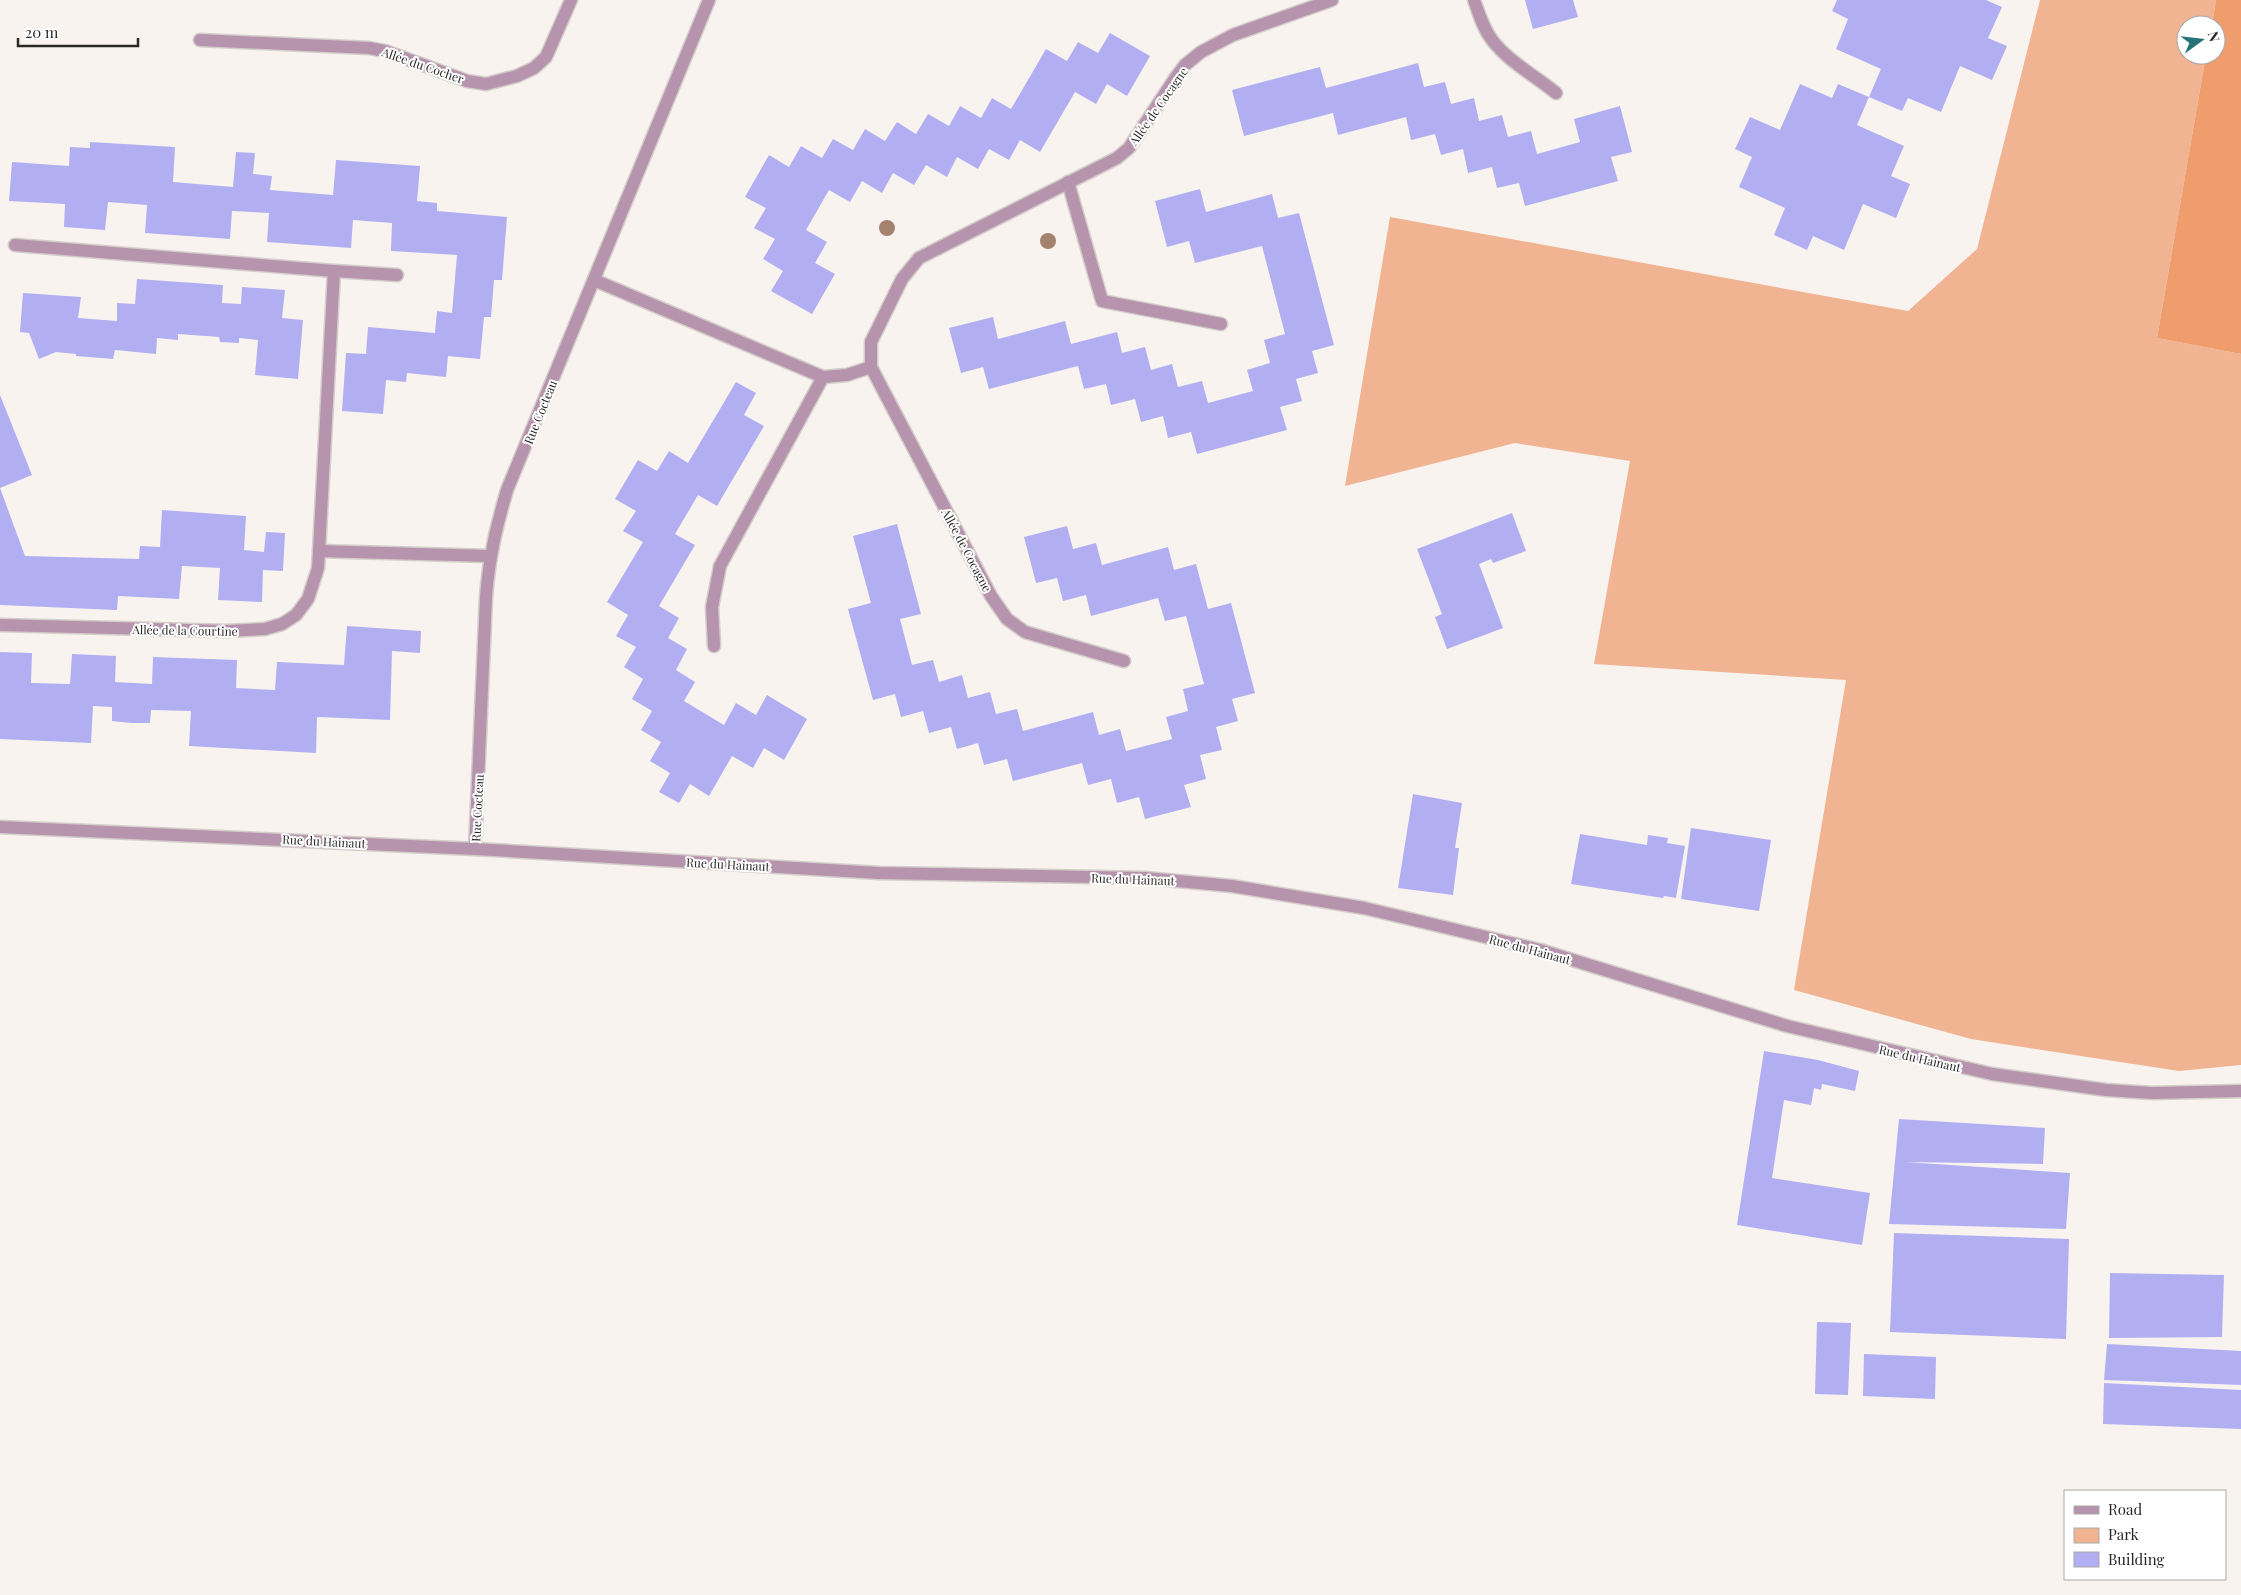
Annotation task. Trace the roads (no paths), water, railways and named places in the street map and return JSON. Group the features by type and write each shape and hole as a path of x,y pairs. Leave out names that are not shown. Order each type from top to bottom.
{"street":[{"name":"Allée du Cocher","path":"200,40 369,48 385,51 467,81 486,84 517,76 534,68 546,57 571,0"},
{"name":"Rue Cocteau","path":"475,849 489,556 507,490 709,0"},
{"name":"Allée de Cocagne","path":"1124,661 1024,632 1007,620 991,596 871,367 871,342 902,279 919,258 1068,182 1104,166 1129,148 1176,77 1185,65 1200,52 1233,35 1332,0"},
{"path":"1474,0 1482,23 1491,39 1503,52 1556,93"},
{"path":"1068,182 1102,301 1221,324"},
{"path":"15,245 397,275"},
{"name":"Allée de la Courtine","path":"0,626 234,631 266,629 282,624 296,615 308,599 318,568 334,271"},
{"path":"594,280 824,377 847,375 871,367"},
{"path":"714,646 712,607 720,566 824,377"},
{"path":"319,550 489,556"},
{"name":"Rue du Hainaut","path":"0,827 475,849 879,873 1188,881 1278,892 1364,908 1540,950 1787,1026 1992,1074 2106,1090 2152,1093 2241,1091"}]}
